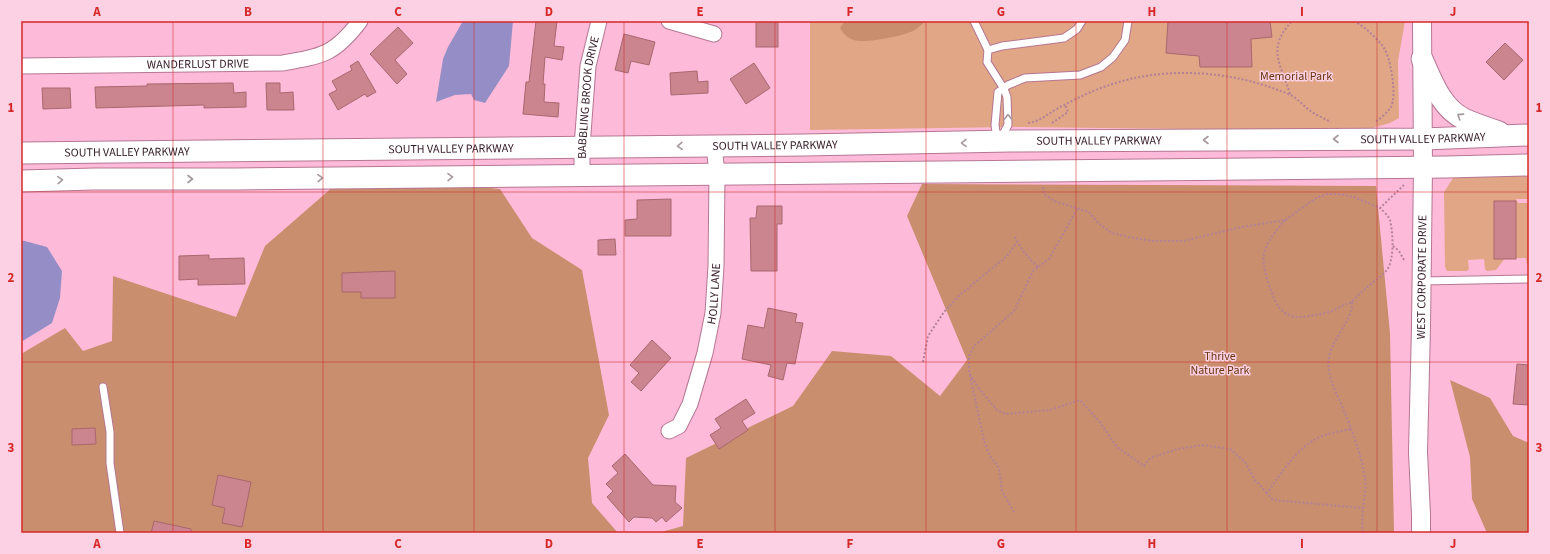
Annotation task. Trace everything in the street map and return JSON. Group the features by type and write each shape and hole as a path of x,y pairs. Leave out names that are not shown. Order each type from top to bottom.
{"main road":[{"path":"1422,59 1438,94 1451,110 1463,119 1519,136"},
{"name":"SOUTH VALLEY PARKWAY","path":"21,153 998,142 1422,139 1519,136"},
{"path":"998,142 1000,171"},
{"path":"21,181 94,178 235,179 1529,165"}],"street":[{"name":"WANDERLUST DRIVE","path":"21,66 283,63 306,59 330,52 340,44 360,21"},
{"name":"BABBLING BROOK DRIVE","path":"582,175 582,147 588,66 599,21"},
{"path":"669,21 714,34"},
{"name":"WEST CORPORATE DRIVE","path":"1421,533 1418,452 1422,281 1422,21"},
{"name":"HOLLY LANE","path":"669,431 679,426 690,404 706,353 712,320 716,266 717,174 714,145"}],"lane":[{"path":"974,21 988,50 988,62 1004,89 1007,98 1008,125 998,142"},
{"path":"988,50 1002,46 1064,38 1078,29 1082,21"},
{"path":"998,142 995,125 998,92 1008,85 1025,78 1080,75 1101,67 1113,57 1125,40 1128,21"},
{"path":"1422,281 1529,279"},
{"path":"103,387 110,432 110,463 120,533"}],"path":[{"path":"1290,94 1280,69 1278,41 1292,21"},
{"path":"1354,21 1372,34 1385,49 1390,64 1394,86 1391,106 1376,122 1369,124"},
{"path":"1026,124 1038,122 1065,105 1104,86 1134,77 1197,73 1233,77 1290,94 1312,112 1331,122"},
{"path":"1051,124 1068,112 1065,105"},
{"path":"1380,208 1404,186"},
{"path":"1043,187 1044,194 1054,202 1089,212 1098,223 1112,233 1129,238 1152,241 1183,241 1260,223 1285,220"},
{"path":"1326,194 1339,194 1361,199 1380,208 1389,218 1393,246 1387,270 1360,293 1352,302 1333,310 1296,317 1288,315 1279,307 1266,276 1263,263 1267,246 1285,220 1316,198 1326,194"},
{"path":"1014,512 1002,491 999,468 990,456 984,442 969,374 969,356 974,346 1014,311 1033,271 1049,259 1077,209"},
{"path":"1015,237 1030,261 1038,267"},
{"path":"923,362 928,336 944,312 960,294 1007,256 1017,242"},
{"path":"1393,246 1399,251 1404,260"},
{"path":"1352,302 1352,310 1329,357 1330,378 1350,429 1365,479 1362,522 1364,533"},
{"path":"969,374 997,410 1005,414 1050,410 1080,400 1099,421 1117,447 1144,466 1150,458 1178,448 1202,445 1230,449 1245,462 1255,480 1273,500 1363,508"},
{"path":"1268,494 1298,452 1315,439 1350,429"}],"green space":[{"name":"Memorial Park","path":"810,21 1405,21 1398,61 1399,118 1390,123 1362,131 1010,127 810,130"},
{"path":"845,21 929,21 908,33 884,39 859,41 846,36 840,28"},
{"path":"1529,172 1529,199 1516,199 1518,203 1529,203 1529,264 1527,264 1526,258 1505,258 1496,270 1487,271 1485,269 1484,259 1468,260 1469,269 1467,271 1447,271 1445,267 1444,192 1453,178 1458,175"},
{"path":"454,184 500,189 532,238 582,270 609,415 588,458 592,503 618,533 21,533 21,354 65,328 83,351 112,341 113,276 236,317 265,246 334,186"},
{"name":"Thrive Nature Park","path":"922,184 1376,186 1390,333 1394,533 658,533 683,526 686,458 793,406 832,351 891,356 940,396 967,360 907,216"},
{"path":"1450,380 1490,398 1513,436 1529,443 1529,533 1487,533 1472,499 1470,457"}],"shaded area":[{"path":"463,21 513,21 509,66 485,103 474,100 471,94 455,95 436,102 443,59"},
{"path":"21,240 47,247 62,271 60,298 52,323 21,342"}],"building":[{"path":"536,21 557,21 554,46 564,47 562,60 545,57 543,84 545,84 544,102 559,103 558,117 523,114 526,82 529,82"},
{"path":"756,21 778,21 778,47 756,47"},
{"path":"1168,21 1270,21 1272,37 1251,39 1252,67 1200,67 1199,56 1166,53"},
{"path":"398,27 413,43 395,60 407,74 397,84 370,54"},
{"path":"624,34 655,42 649,65 631,61 628,73 615,70"},
{"path":"1505,43 1523,60 1504,80 1486,62"},
{"path":"358,61 376,92 367,97 365,94 338,110 329,94 337,90 332,81 352,70 350,66"},
{"path":"754,63 770,88 746,104 730,79"},
{"path":"697,71 698,82 708,81 708,93 671,95 670,73"},
{"path":"233,83 234,93 246,92 246,107 204,108 204,105 96,108 95,87 147,86 147,84"},
{"path":"266,83 280,83 280,93 293,92 294,110 267,110"},
{"path":"42,88 70,88 71,108 43,109"},
{"path":"671,199 671,236 625,236 625,220 637,219 637,200"},
{"path":"1494,201 1516,201 1516,259 1494,259"},
{"path":"757,206 782,206 782,224 777,224 777,271 751,271 750,218 756,218"},
{"path":"615,239 616,255 598,255 598,240"},
{"path":"209,255 209,259 244,258 245,284 198,285 198,279 179,280 179,256"},
{"path":"395,271 395,298 361,298 361,292 342,292 342,273"},
{"path":"768,308 797,314 795,322 803,323 795,364 787,363 783,380 768,376 771,365 742,359 748,325 764,328"},
{"path":"652,340 671,358 641,391 631,382 639,373 630,365"},
{"path":"1517,364 1529,365 1529,405 1513,404"},
{"path":"746,399 755,413 742,421 748,430 719,449 710,435 721,428 715,419"},
{"path":"95,428 96,444 72,445 72,429"},
{"path":"625,454 653,485 676,486 675,502 682,508 666,522 662,517 656,522 652,518 634,517 629,522 607,497 613,491 606,484 618,473 612,466"},
{"path":"218,475 251,482 242,527 222,523 225,508 212,505"},
{"path":"154,521 191,529 191,533 151,533"}]}
